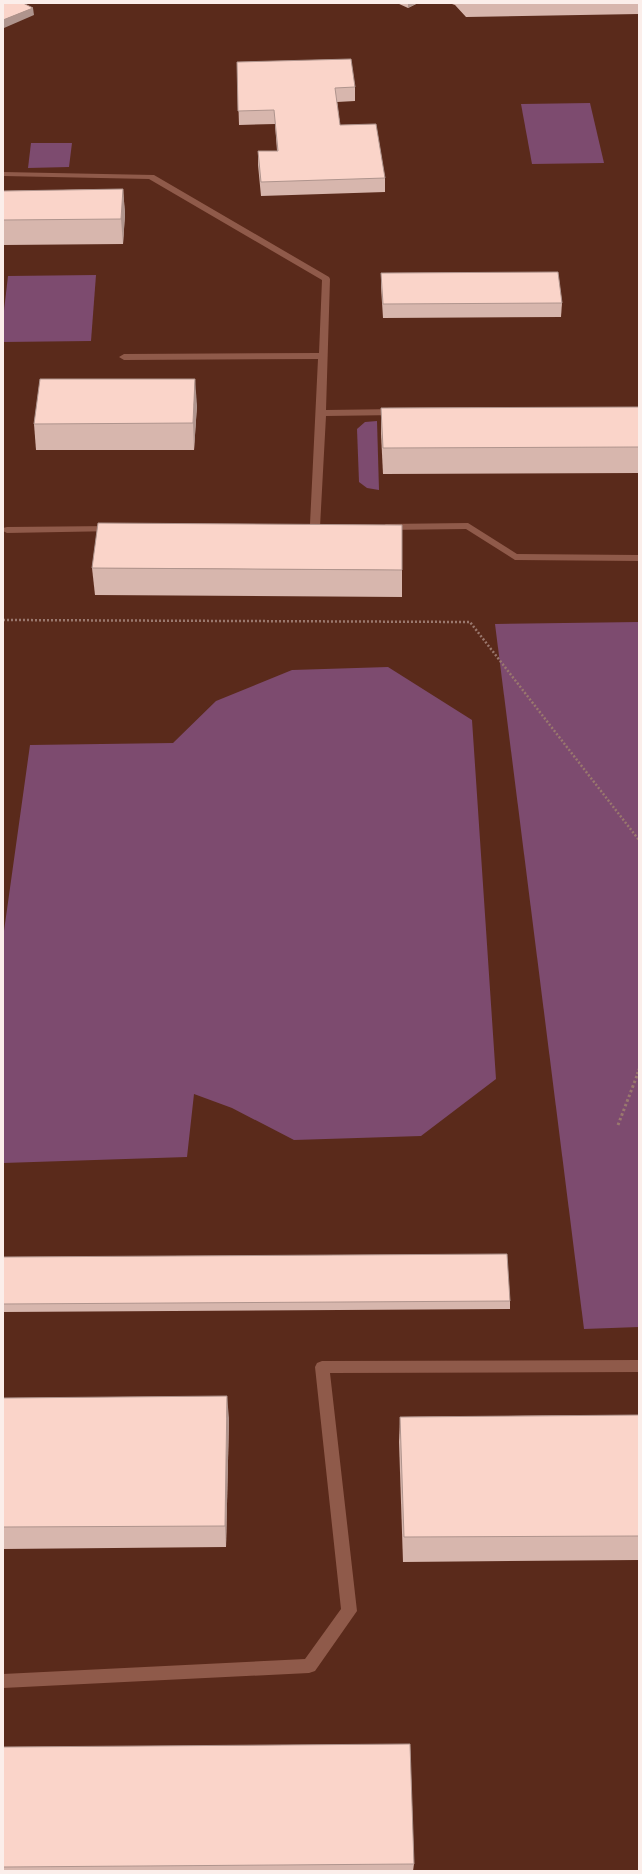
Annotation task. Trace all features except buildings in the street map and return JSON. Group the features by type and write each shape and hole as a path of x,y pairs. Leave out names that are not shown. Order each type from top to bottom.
{"lane":[{"path":"3,174 151,177 326,279 321,413 319,527 291,528"},
{"path":"124,357 324,356"},
{"path":"321,413 406,412"},
{"path":"376,527 468,526 515,557 639,558"},
{"path":"7,530 125,529"},
{"path":"3,1681 309,1666 349,1611 322,1367 639,1366"}],"path":[{"path":"3,620 470,622 639,840"},
{"path":"618,1124 639,1070"}],"shaded area":[{"path":"590,103 604,163 532,164 521,104"},
{"path":"31,143 72,143 69,167 28,168"},
{"path":"96,275 91,341 3,342 3,319 8,276"},
{"path":"377,421 379,490 367,488 359,482 357,429 365,422"},
{"path":"639,622 639,1327 584,1329 495,624"},
{"path":"388,667 472,720 496,1079 421,1136 294,1140 232,1108 194,1094 187,1157 3,1163 3,938 30,745 173,743 216,701 292,670"}]}
